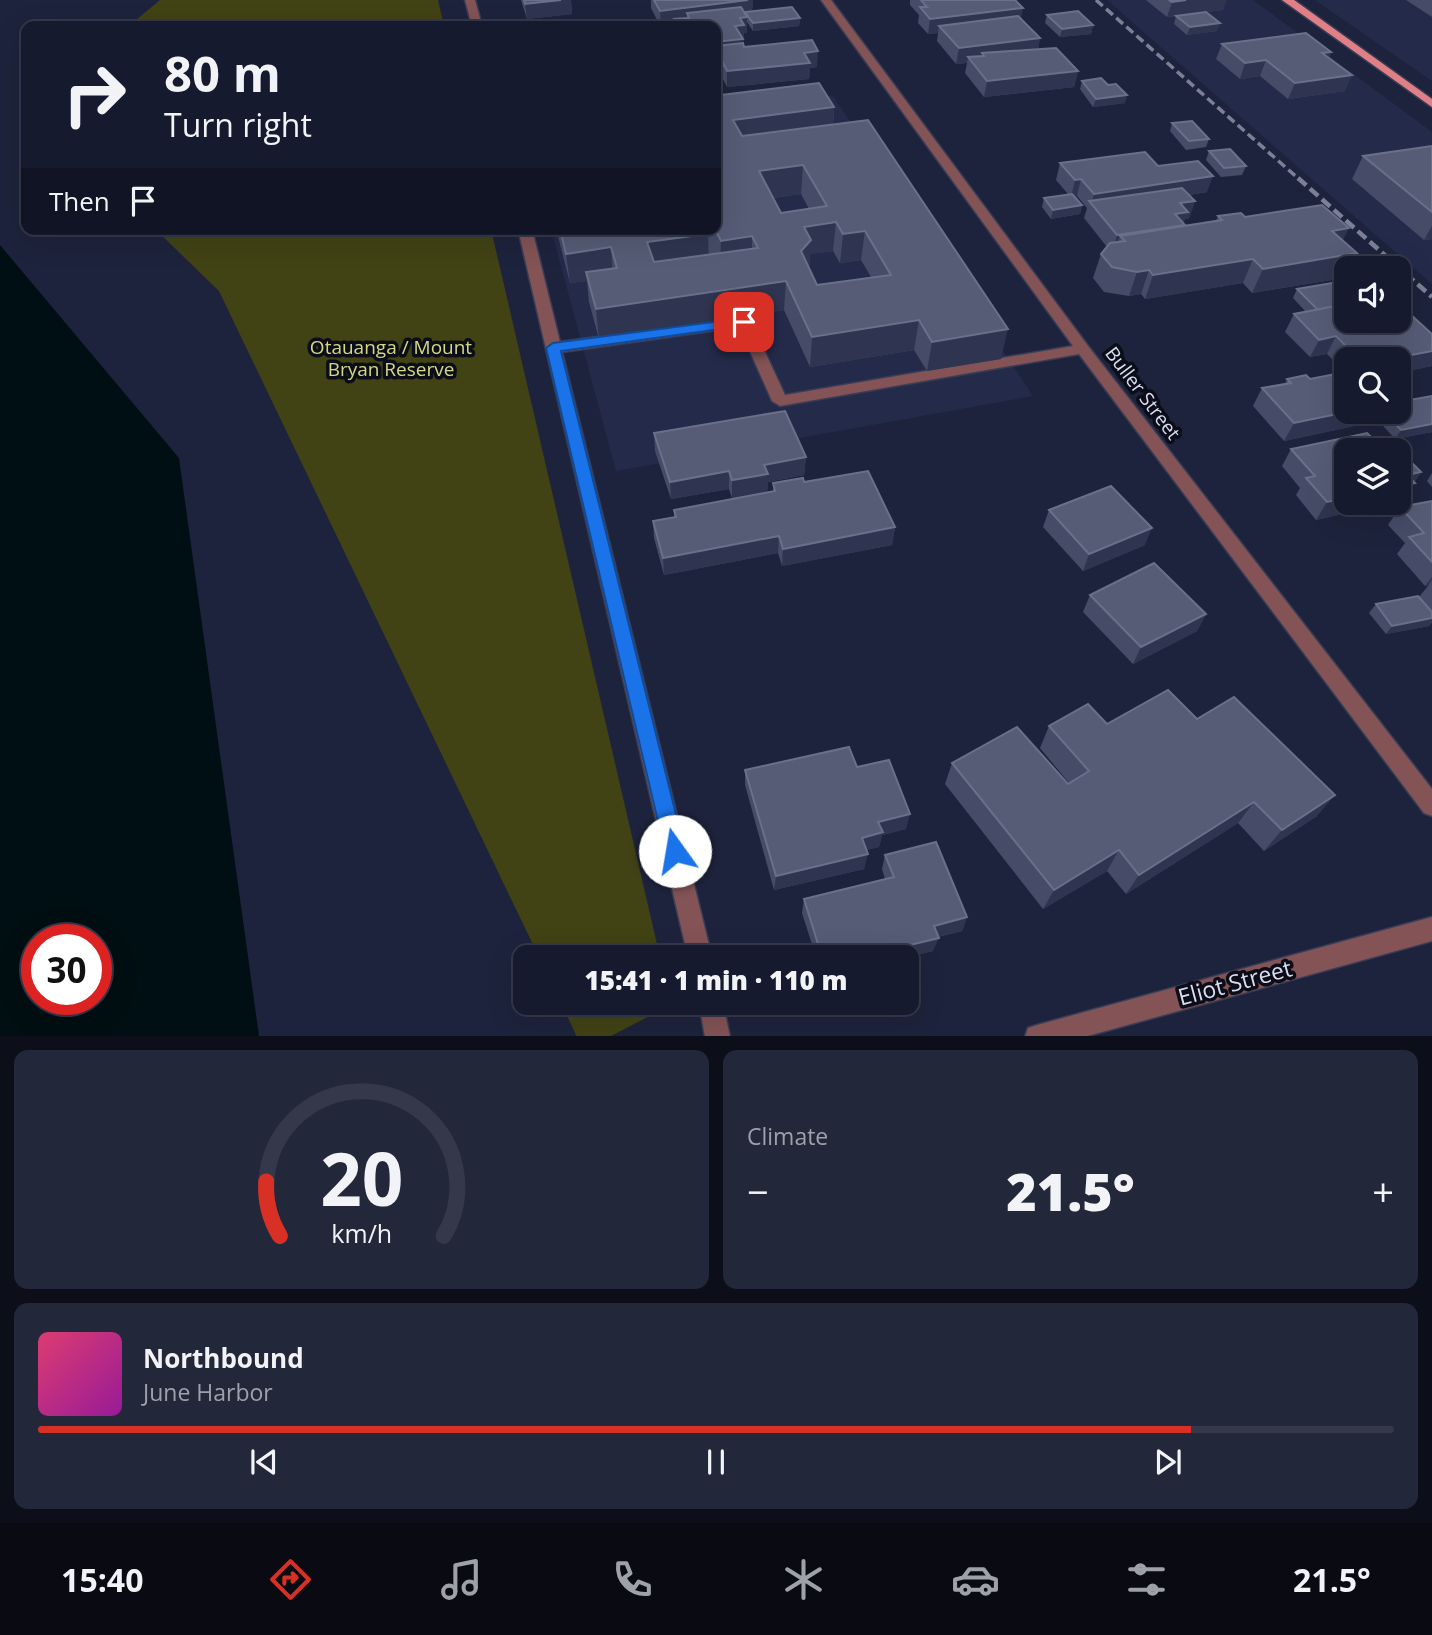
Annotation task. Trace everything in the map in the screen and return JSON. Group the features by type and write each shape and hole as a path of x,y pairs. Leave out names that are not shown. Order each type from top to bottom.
{"main road":[{"path":"1287,0 1432,104"}],"street":[{"path":"470,0 476,21"},
{"name":"Buller Street","path":"826,0 1083,349 1432,806"},
{"path":"526,235 697,945"},
{"path":"553,348 744,322 780,401 1083,349"},
{"name":"Eliot Street","path":"1041,1036 1432,929"},
{"path":"713,1015 718,1036"}],"shaded area":[{"path":"1107,0 1253,0 1432,132 1432,284 1411,266 1411,256 1400,256"},
{"path":"1315,0 1432,0 1432,81"},
{"path":"833,96 1033,396 616,471 553,235 721,235 721,110"},
{"path":"0,245 179,458 259,1036 0,1036"}],"green space":[{"path":"160,0 438,0 443,21 135,21"},
{"name":"Otauanga / Mount Bryan Reserve","path":"161,235 492,235 657,945 533,945 219,291"},
{"path":"567,1015 652,1015 611,1036 577,1036"}],"building":[{"path":"524,0 561,0 525,4"},
{"path":"654,0 748,0 660,11"},
{"path":"921,0 1015,0 1023,8 930,19 920,7 927,7"},
{"path":"741,7 747,17 740,18 744,25 735,26 743,39 721,41 721,21 674,19 689,18 687,13"},
{"path":"792,7 800,18 753,23 745,12"},
{"path":"1078,11 1093,25 1062,29 1047,15"},
{"path":"1206,12 1220,23 1190,27 1176,16"},
{"path":"1018,16 1040,38 959,48 939,26"},
{"path":"1306,33 1331,52 1322,53 1352,75 1295,83 1266,60 1245,63 1222,44"},
{"path":"812,40 818,51 804,53 810,63 727,71 721,59 721,45 743,43 744,47"},
{"path":"1056,48 1078,71 987,81 968,57 984,56 982,53"},
{"path":"1101,78 1108,85 1116,84 1127,95 1096,99 1082,81"},
{"path":"819,83 834,107 733,120 742,136 868,120 1008,329 932,342 919,320 812,337 786,281 596,309 586,272 617,268 611,247 566,254 561,235 700,235 647,242 654,262 758,248 752,236 721,241 718,235 721,235 721,95","holes":["803,165 827,206 781,213 759,171","836,222 843,234 865,231 891,275 817,285 801,251 811,240 804,227"]},
{"path":"1192,121 1209,139 1189,141 1172,123"},
{"path":"1432,146 1432,212 1363,156"},
{"path":"1230,149 1246,166 1224,168 1209,151"},
{"path":"1145,152 1158,166 1198,161 1213,176 1094,194 1081,179 1075,180 1060,163"},
{"path":"1182,188 1195,201 1180,203 1188,212 1175,214 1185,225 1117,235 1089,201"},
{"path":"1072,194 1082,205 1053,210 1044,198"},
{"path":"1322,205 1349,228 1332,231 1357,253 1263,269 1253,259 1153,275 1149,270 1137,272 1112,267 1101,254 1110,243 1125,241 1120,236 1222,220 1218,216 1241,213 1245,217"},
{"path":"1332,283 1334,307 1318,310 1297,289"},
{"path":"1334,306 1334,333 1411,333 1411,315 1432,334 1432,351 1411,355 1411,347 1347,347 1336,336 1319,340 1294,314"},
{"path":"1334,374 1334,415 1294,423 1262,388 1291,383 1287,379 1306,375 1310,379"},
{"path":"1432,396 1432,424 1401,430 1395,424 1411,424 1411,400"},
{"path":"785,411 806,457 764,465 768,474 732,480 729,471 670,482 654,433"},
{"path":"1367,433 1372,438 1343,438"},
{"path":"1334,440 1334,501 1327,502 1306,478 1315,476 1291,449"},
{"path":"1411,462 1421,472 1411,474"},
{"path":"868,471 895,527 783,549 779,536 663,558 653,521 676,517 674,510 775,491 773,483 803,478 804,482"},
{"path":"1111,486 1152,528 1089,554 1049,510"},
{"path":"1432,501 1432,562 1409,537 1424,533 1407,515 1411,515 1411,505"},
{"path":"1154,563 1206,614 1141,647 1090,595"},
{"path":"1418,596 1432,612 1432,618 1392,626 1376,604"},
{"path":"1168,690 1197,719 1234,697 1335,795 1282,830 1254,802 1139,875 1119,850 1054,890 952,763 1017,727 1068,784 1089,771 1049,726 1088,704 1107,724"},
{"path":"849,747 857,767 889,760 910,814 878,822 883,832 862,838 868,854 776,876 745,770"},
{"path":"936,842 967,917 934,926 939,938 910,945 818,945 804,899 894,877 885,855"}],"railway":[{"path":"1096,0 1300,180"},
{"path":"1298,178 1432,297"}],"route":[{"path":"675,851 553,348 744,322"}]}
